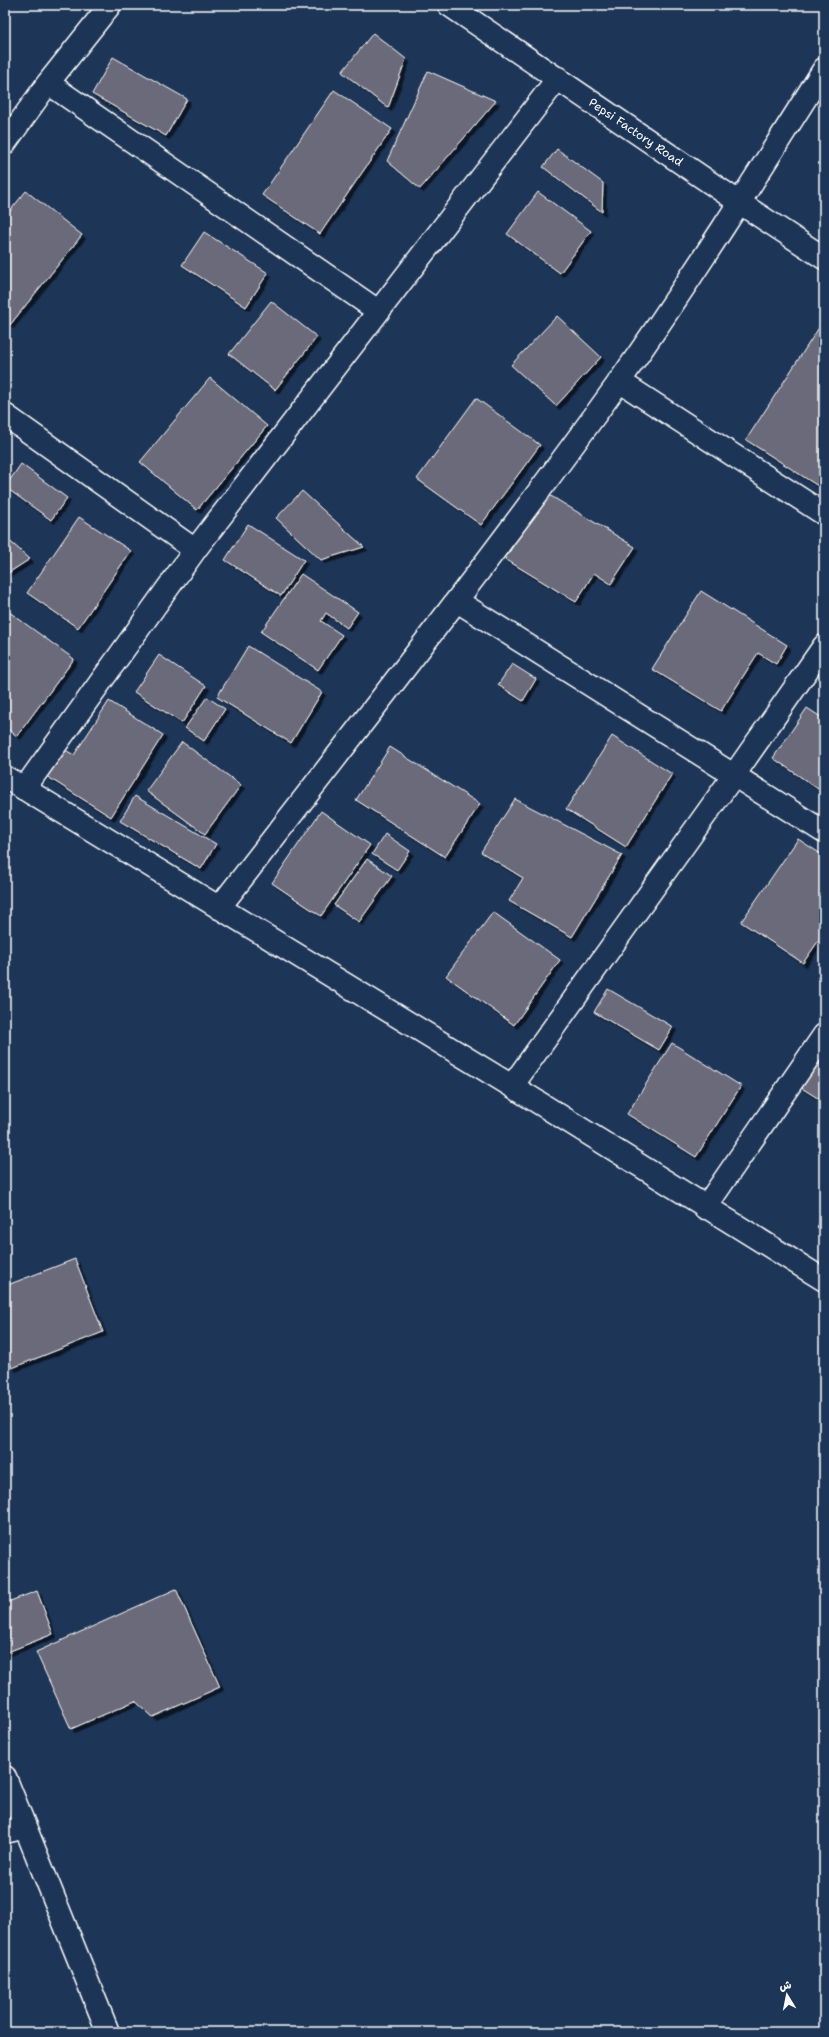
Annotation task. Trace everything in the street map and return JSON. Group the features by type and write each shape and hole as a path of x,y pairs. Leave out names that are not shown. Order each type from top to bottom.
{"street":[{"path":"5,143 48,83 110,5"},
{"name":"Pepsi Factory Road","path":"449,5 740,203 824,258"},
{"path":"219,908 456,601 620,381 740,203 824,69"},
{"path":"24,789 195,550 558,78"},
{"path":"48,83 378,311"},
{"path":"620,381 824,514"},
{"path":"5,416 195,550"},
{"path":"456,601 824,832"},
{"path":"512,1086 734,775 824,646"},
{"path":"5,777 512,1086 824,1280"},
{"path":"706,1208 824,1035"},
{"path":"5,1776 15,1830 108,2032"}],"building":[{"path":"373,33 406,59 388,108 342,72"},
{"path":"113,57 187,99 166,136 92,94"},
{"path":"428,71 496,101 420,189 387,161"},
{"path":"334,90 392,129 320,234 262,195"},
{"path":"557,149 603,183 602,212 543,167"},
{"path":"26,191 82,235 10,325 5,321 5,217"},
{"path":"538,192 591,231 560,273 507,234"},
{"path":"204,232 268,273 246,307 182,265"},
{"path":"271,301 317,337 275,390 229,354"},
{"path":"557,316 601,357 556,406 511,365"},
{"path":"822,323 824,324 824,476 818,486 746,440"},
{"path":"210,378 267,426 197,510 140,462"},
{"path":"476,398 540,445 481,525 417,479"},
{"path":"21,464 67,498 51,520 5,487"},
{"path":"302,491 364,547 321,560 276,518"},
{"path":"546,493 635,547 611,584 594,573 576,602 505,559"},
{"path":"79,517 131,551 78,628 27,593"},
{"path":"248,524 304,560 281,596 225,560"},
{"path":"5,537 30,559 5,575"},
{"path":"301,574 358,612 347,628 326,613 321,621 342,635 318,670 261,632"},
{"path":"701,591 787,645 776,664 758,653 721,711 652,669"},
{"path":"5,609 74,659 17,736 5,727"},
{"path":"248,646 322,692 291,743 217,697"},
{"path":"159,655 206,686 182,723 134,692"},
{"path":"512,664 536,679 523,701 498,685"},
{"path":"207,697 225,709 204,741 185,728"},
{"path":"109,701 163,735 111,817 43,774 60,747 74,755"},
{"path":"807,708 824,719 824,793 773,758"},
{"path":"612,736 672,774 626,847 566,809"},
{"path":"182,742 241,785 205,834 146,791"},
{"path":"390,747 480,804 445,857 356,800"},
{"path":"135,796 216,844 201,869 120,821"},
{"path":"515,799 622,855 572,937 509,901 523,878 481,852"},
{"path":"321,811 370,845 321,916 272,883"},
{"path":"385,834 410,851 397,870 372,854"},
{"path":"798,839 824,856 824,933 803,963 741,922"},
{"path":"367,859 392,876 359,922 334,905"},
{"path":"493,912 560,960 514,1025 446,976"},
{"path":"608,989 673,1027 659,1050 594,1012"},
{"path":"672,1043 741,1086 696,1157 627,1114"},
{"path":"824,1048 824,1102 800,1087"},
{"path":"824,1216 824,1232 817,1227"},
{"path":"75,1259 103,1332 12,1368 5,1348 5,1286"},
{"path":"176,1589 220,1687 153,1717 135,1701 71,1729 36,1652"},
{"path":"37,1591 53,1634 5,1653 5,1603"}]}
